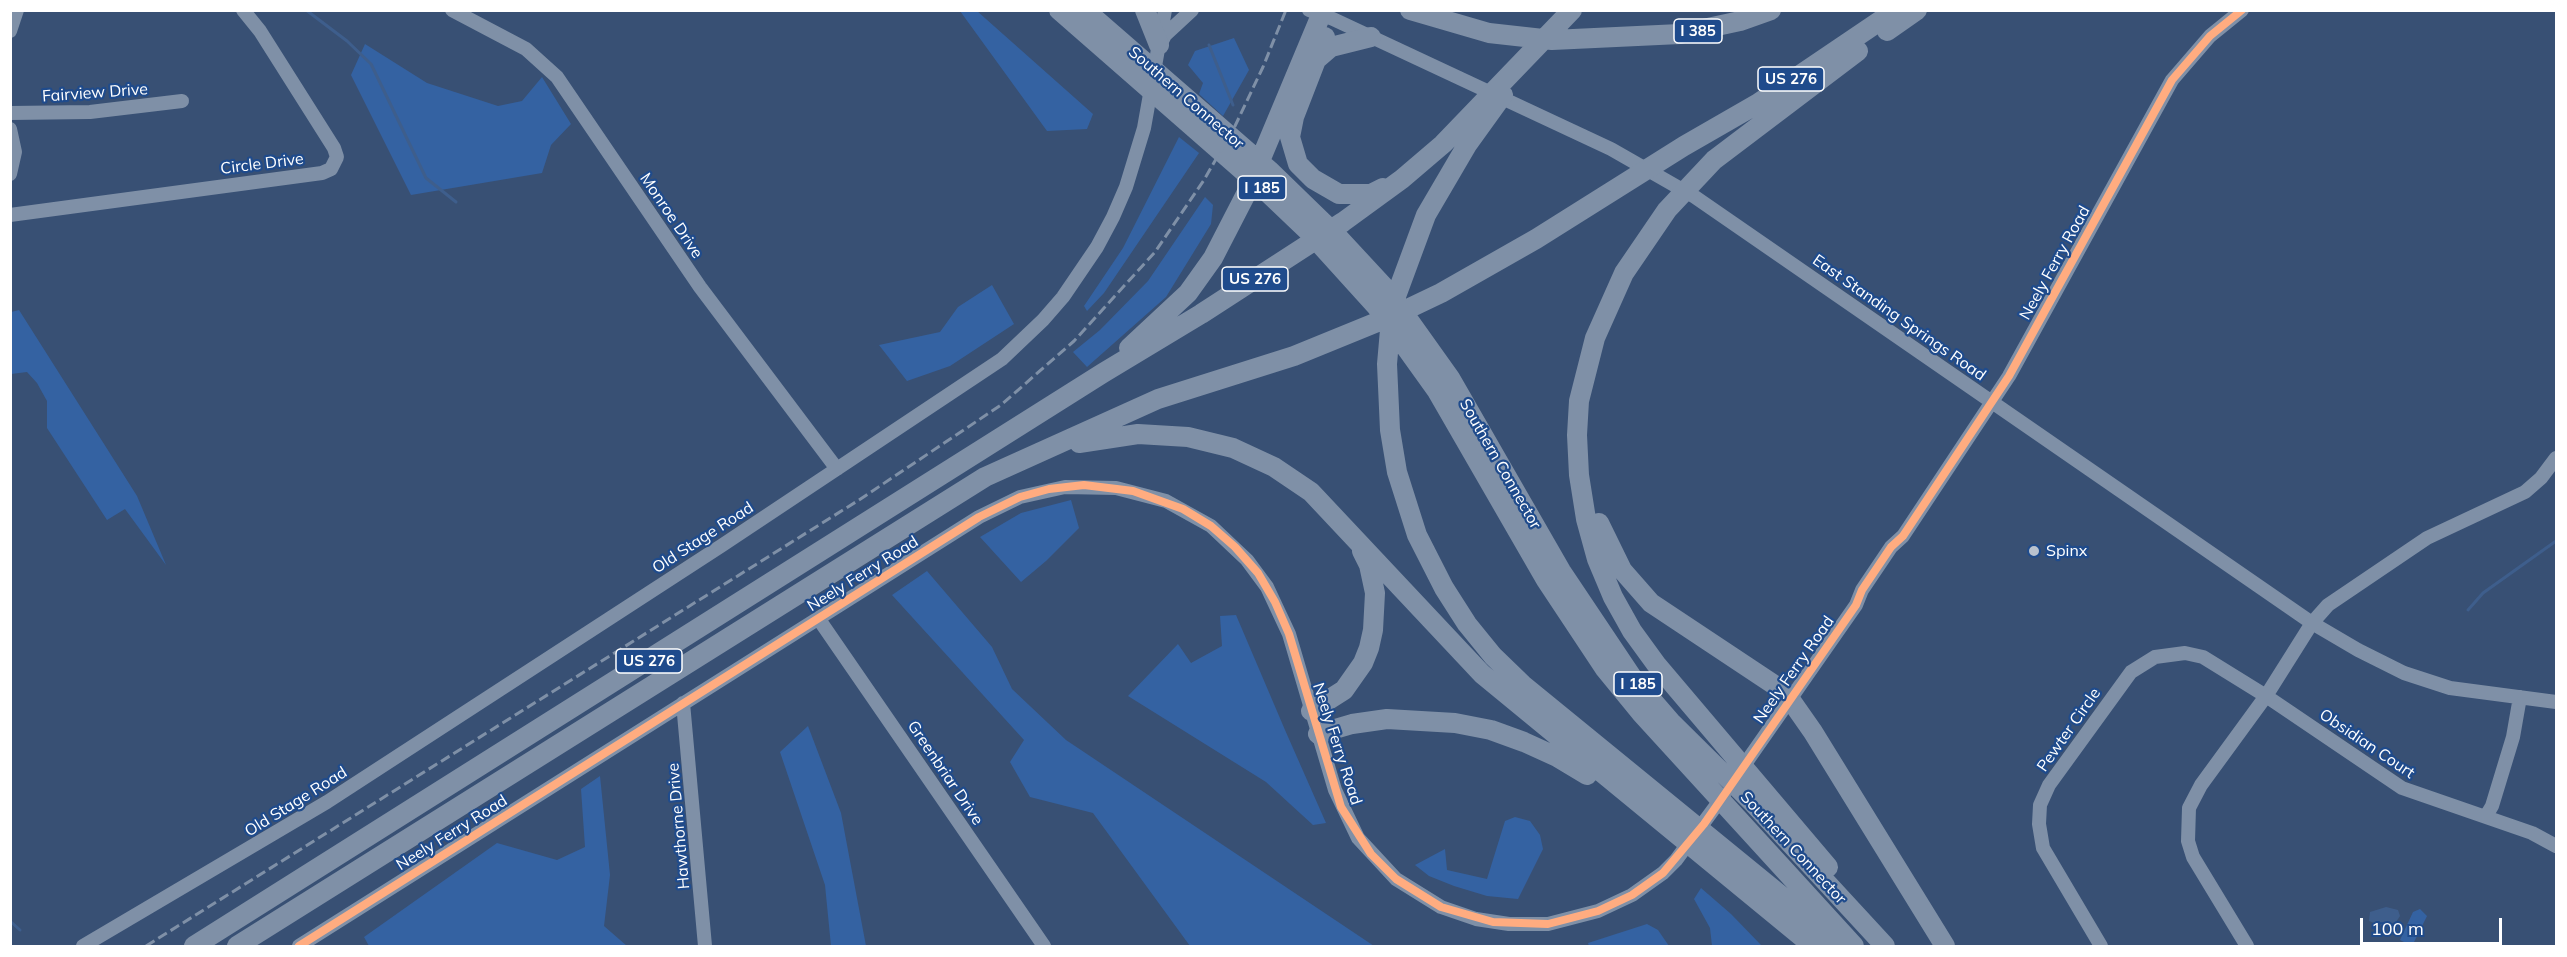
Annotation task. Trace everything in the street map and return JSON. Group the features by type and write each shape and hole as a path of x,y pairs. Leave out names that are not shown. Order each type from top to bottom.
{"highway":[{"name":"Southern Connector","path":"1059,10 1123,64 1309,232 1444,384 1546,580 1605,669 1641,713 1854,946"},
{"name":"Southern Connector","path":"1085,10 1269,170 1337,236 1388,291 1567,580 1632,678 1671,722 1754,804 1885,946"},
{"path":"1145,10 1160,45"},
{"name":"I 385","path":"1410,10 1489,33 1552,40 1623,39 1704,30 1772,10"},
{"name":"US 276","path":"194,946 1103,373 1210,308 1343,222 1402,179 1443,144 1572,10"},
{"name":"US 276","path":"237,946 986,477 1158,399 1294,356 1359,330 1441,292 1536,239 1684,146 1756,104 1896,10"},
{"path":"1885,946 1838,879 1656,664 1632,631 1613,597 1597,559 1586,519 1579,475 1577,435 1579,401 1587,362 1624,273 1667,210 1714,160 1820,79 1917,10"},
{"path":"1321,15 1316,60 1294,117 1290,137 1298,164 1313,179 1339,194 1371,194 1402,179"},
{"path":"1103,373 1188,293 1212,258 1247,192 1321,15"},
{"path":"1316,60 1331,46 1371,37"},
{"path":"1538,46 1467,145 1426,215 1397,290 1392,307 1389,342 1388,409 1393,451 1403,495 1418,536 1444,588 1467,624 1493,656 1553,711 1779,894 1837,946"},
{"path":"1612,300 1592,380 1587,425 1590,483 1596,514 1607,545 1622,570 1651,603 1782,688 1788,700 1813,732 1945,946"},
{"path":"1014,464 1089,440 1138,434 1188,437 1233,448 1274,467 1311,492 1482,674 1813,946"},
{"path":"1311,711 1337,697 1351,682 1363,663 1373,630 1376,607 1374,584 1365,556 1344,526"},
{"path":"1317,734 1364,722 1419,719 1491,730 1542,750 1576,768 1609,790 1806,946"}],"street":[{"path":"10,31 17,10"},
{"name":"Circle Drive","path":"10,215 331,169 337,157 334,148 260,31 243,10"},
{"name":"Monroe Drive","path":"452,10 526,49 557,77 699,287 837,469"},
{"name":"Old Stage Road","path":"83,946 327,802 1002,359 1043,320 1069,290 1097,247 1126,187 1144,128 1165,10"},
{"path":"1160,45 1166,35 1192,10"},
{"name":"Neely Ferry Road","path":"299,946 979,517 1020,496 1065,487 1116,488 1152,496 1183,509 1211,526 1247,560 1267,587 1289,634 1317,734 1341,807 1358,838 1396,879 1441,907 1493,922 1548,924 1598,911 1632,895 1663,873 1704,824 1856,605 1862,590 1891,547 1903,536 1992,402 2172,80 2210,36 2242,10"},
{"name":"East Standing Springs Road","path":"1321,15 1611,149 1695,197 2312,623 2386,665 2450,688 2556,702"},
{"name":"Fairview Drive","path":"10,113 90,112 182,101"},
{"path":"10,129 15,152 10,174"},
{"path":"2247,946 2193,857 2188,841 2189,808 2201,785 2266,696 2312,623 2333,601 2427,538 2525,492 2541,478 2556,458"},
{"name":"Greenbriar Drive","path":"818,618 1044,946"},
{"name":"Pewter Circle","path":"2101,946 2043,848 2038,824 2040,805 2049,785 2131,672 2155,657 2185,653 2203,657 2266,696"},
{"name":"Obsidian Court","path":"2266,696 2402,788 2532,833 2556,846"},
{"path":"2486,816 2492,806 2513,737 2520,697"},
{"name":"Hawthorne Drive","path":"683,702 705,946"}],"shaded area":[{"path":"960,11 977,11 1093,114 1087,129 1047,131"},
{"path":"1234,38 1249,70 1223,116 1199,94 1203,83 1188,65 1195,51"},
{"path":"365,44 427,83 498,106 522,101 542,77 571,124 551,145 542,173 411,195 351,75"},
{"path":"1179,137 1199,153 1104,293 1087,311 1084,306 1123,248"},
{"path":"1205,197 1213,205 1211,224 1166,297 1087,367 1073,352 1100,330 1148,281"},
{"path":"992,285 1014,324 950,366 907,381 879,345 940,332 958,307"},
{"path":"19,310 137,496 166,565 125,509 107,520 47,428 47,401 37,383 27,372 11,374 11,312"},
{"path":"1071,500 1079,528 1021,582 980,537 1021,513"},
{"path":"927,571 992,647 1012,689 1066,740 1374,946 1190,946 1093,813 1030,797 1010,762 1024,740 892,595"},
{"path":"1236,615 1326,823 1313,825 1266,782 1128,696 1178,644 1191,663 1222,646 1220,616"},
{"path":"808,726 841,813 866,946 831,946 825,885 780,752"},
{"path":"600,776 610,875 604,926 627,946 369,946 364,937 497,843 557,860 585,847 581,789"},
{"path":"1515,817 1530,821 1540,835 1543,849 1518,899 1487,896 1454,886 1429,876 1415,865 1445,849 1447,870 1487,879 1505,821"},
{"path":"1701,888 1731,914 1762,946 1712,946 1710,928 1694,899"},
{"path":"2386,907 2398,910 2400,916 2396,922 2382,926 2369,921 2370,912"},
{"path":"2420,909 2427,916 2412,946 2400,940 2413,912"},
{"path":"1647,924 1658,930 1669,946 1589,946 1588,943"}],"waterway":[{"path":"306,10 347,41 371,64 426,178 456,202"},
{"path":"1209,45 1233,105"},
{"path":"2468,610 2483,593 2556,541"},
{"path":"10,921 20,930"}],"railway":[{"path":"146,946 859,500 1001,405 1074,341 1155,252 1204,180 1235,126 1263,67 1286,10"}],"cycle path":[{"path":"299,946 979,517 1020,497 1049,489 1084,485 1133,491 1183,509 1211,526 1235,547 1258,573 1275,602 1289,634 1341,807 1371,854 1396,879 1441,907 1493,922 1548,924 1598,911 1632,895 1663,873 1704,824 1856,605 1862,590 1891,547 1903,536 2009,376 2172,80 2210,36 2242,10"}],"place":[{"name":"Spinx","path":"2034,551"}]}
